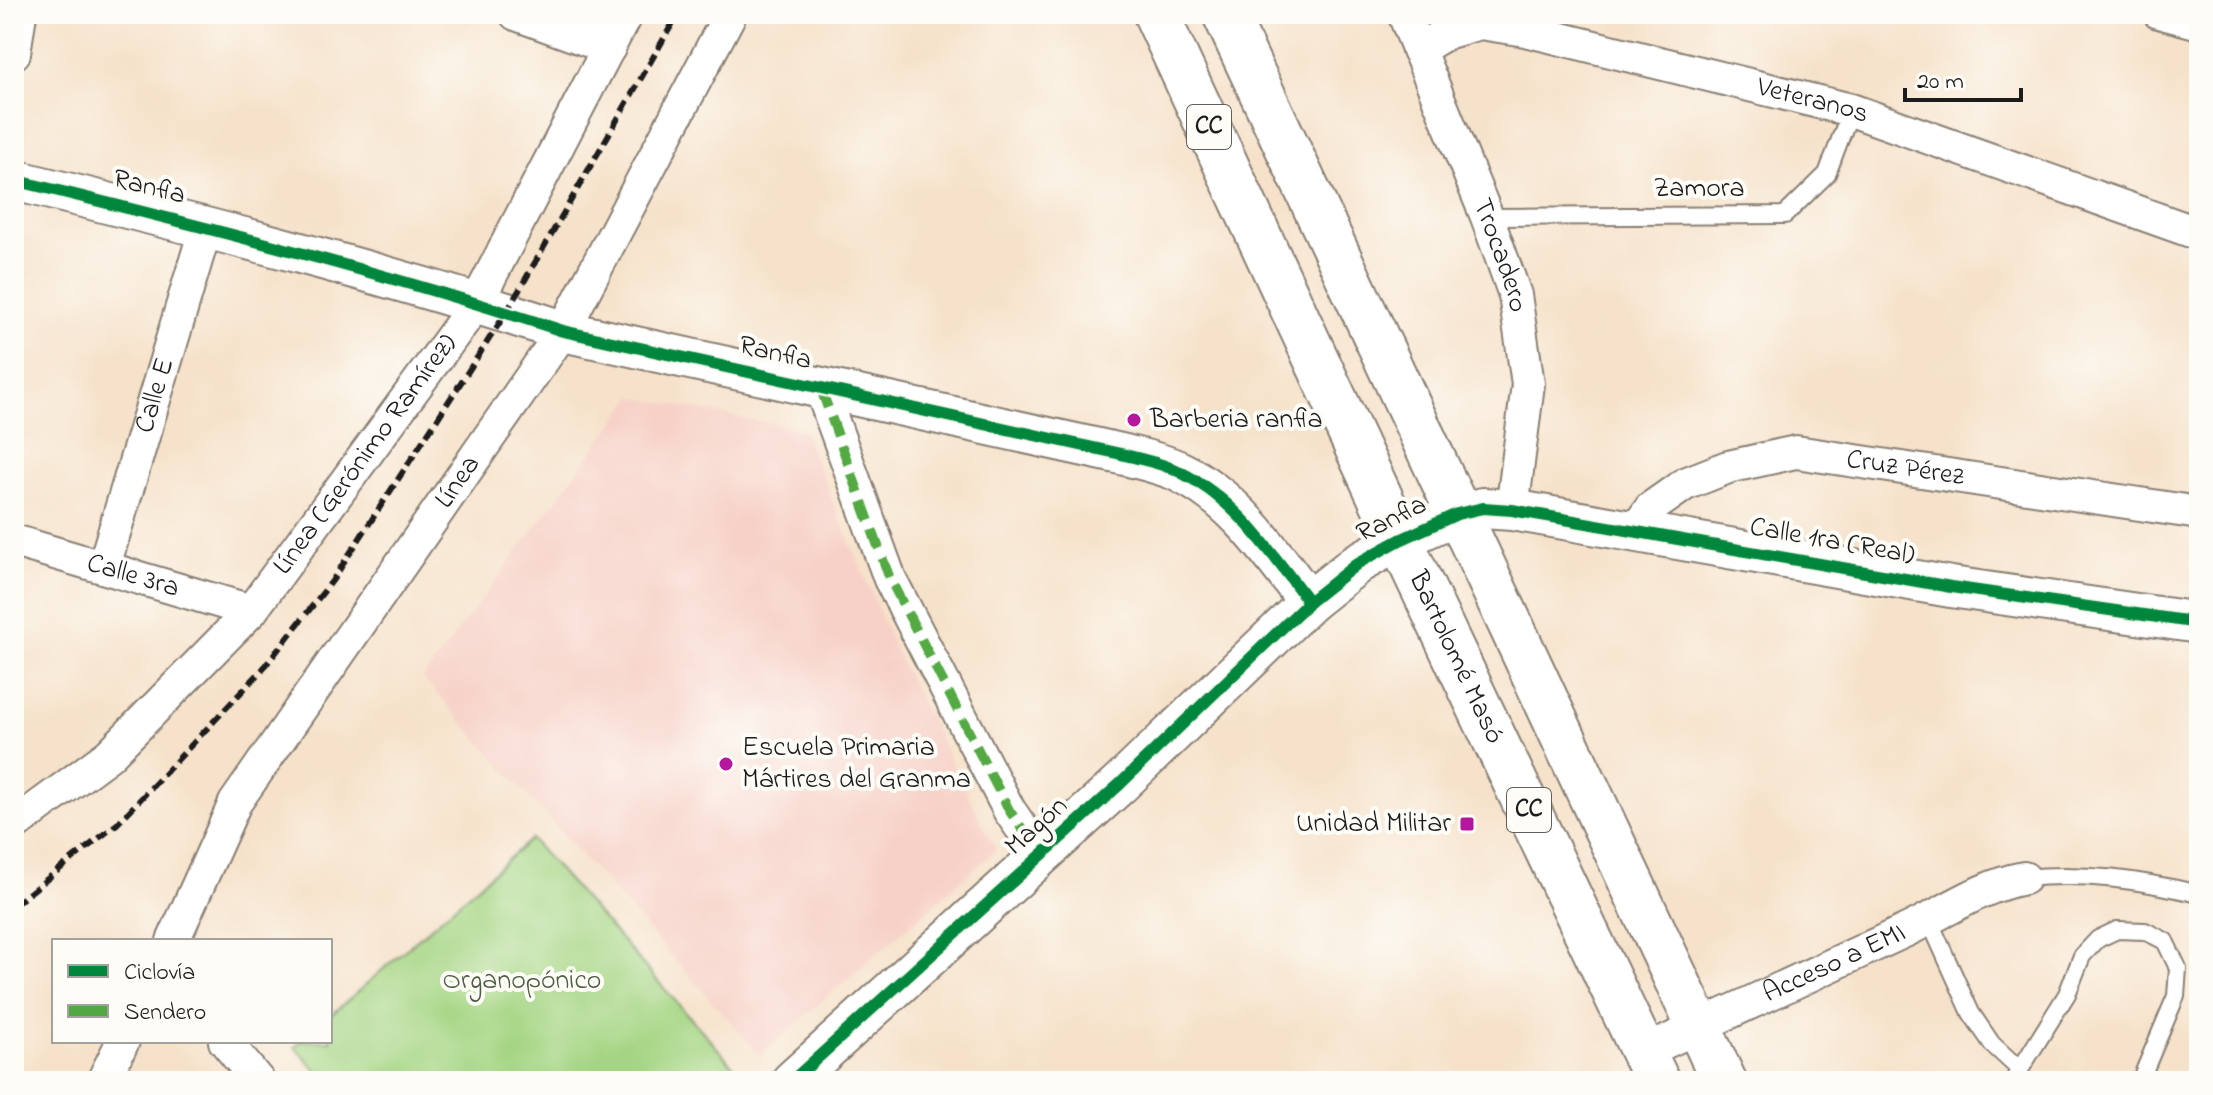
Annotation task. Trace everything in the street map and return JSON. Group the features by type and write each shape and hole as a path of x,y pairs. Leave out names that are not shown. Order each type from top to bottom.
{"main road":[{"name":"Bartolomé Masó","path":"1156,14 1400,540 1650,1067"},
{"name":"CC","path":"1225,14 1724,1081"}],"street":[{"path":"14,53 20,14"},
{"path":"516,14 609,48"},
{"name":"Línea (Gerónimo Ramírez)","path":"14,825 109,755 251,611 476,304 626,14"},
{"name":"Línea","path":"174,939 235,803 563,331 730,14"},
{"name":"Trocadero","path":"1404,14 1487,217 1515,295 1528,384 1512,510"},
{"name":"Veteranos","path":"1418,50 1446,33 1480,23 1525,30 1851,110 2199,234"},
{"name":"Ranfla","path":"14,180 206,227 563,331 1121,454 1178,471 1221,496 1255,532 1309,602 1358,563 1457,514"},
{"name":"Calle E","path":"104,566 206,227"},
{"path":"821,389 890,579 1009,810 1041,856"},
{"name":"Cruz Pérez","path":"1635,531 1651,508 1685,484 1728,467 1796,452 2199,513"},
{"name":"Calle 1ra (Real)","path":"1457,514 1483,508 1512,510 1951,587 2199,623"},
{"name":"Calle 3ra","path":"14,541 251,611"},
{"name":"Magón","path":"792,1081 1041,856 1309,602"},
{"name":"Acceso a EMI","path":"1650,1067 1699,1026 1929,920 1976,894 2006,881 2024,878"},
{"path":"103,1081 122,1043"},
{"path":"227,1043 258,1081"}],"lane":[{"path":"2154,19 2199,31"},
{"name":"Zamora","path":"1487,217 1785,215 1827,174 1851,110"},
{"path":"2024,878 2060,874 2114,877 2199,894"},
{"path":"1929,920 1971,1013 2016,1075 2067,994 2082,956 2098,939 2117,930 2145,931 2165,941 2178,968 2176,996 2140,1081"}],"shaded area":[{"name":"Escuela Primaria Mártires del Granma","path":"633,397 803,430 900,661 996,850 760,1055 423,678"}],"green space":[{"name":"Organopónico","path":"531,839 736,1069 722,1081 326,1081 295,1047 299,1043 332,1043 332,1014"}],"railway":[{"path":"14,905 117,824 262,670 332,581 506,313 678,14"}],"marked path":[{"path":"821,389 890,579 1009,810 1041,856"}],"cycle path":[{"path":"14,180 290,250 563,331 1158,464 1180,472 1219,497 1252,529 1309,602"},
{"path":"792,1081 1120,784 1309,602 1358,563 1457,514 1483,508 1512,510 1951,587 2199,623"}],"place":[{"name":"Barberia ranfla","path":"1134,420"},
{"name":"Escuela Primaria Mártires del Granma","path":"726,764"},
{"name":"Unidad Militar","path":"1467,824"}]}
